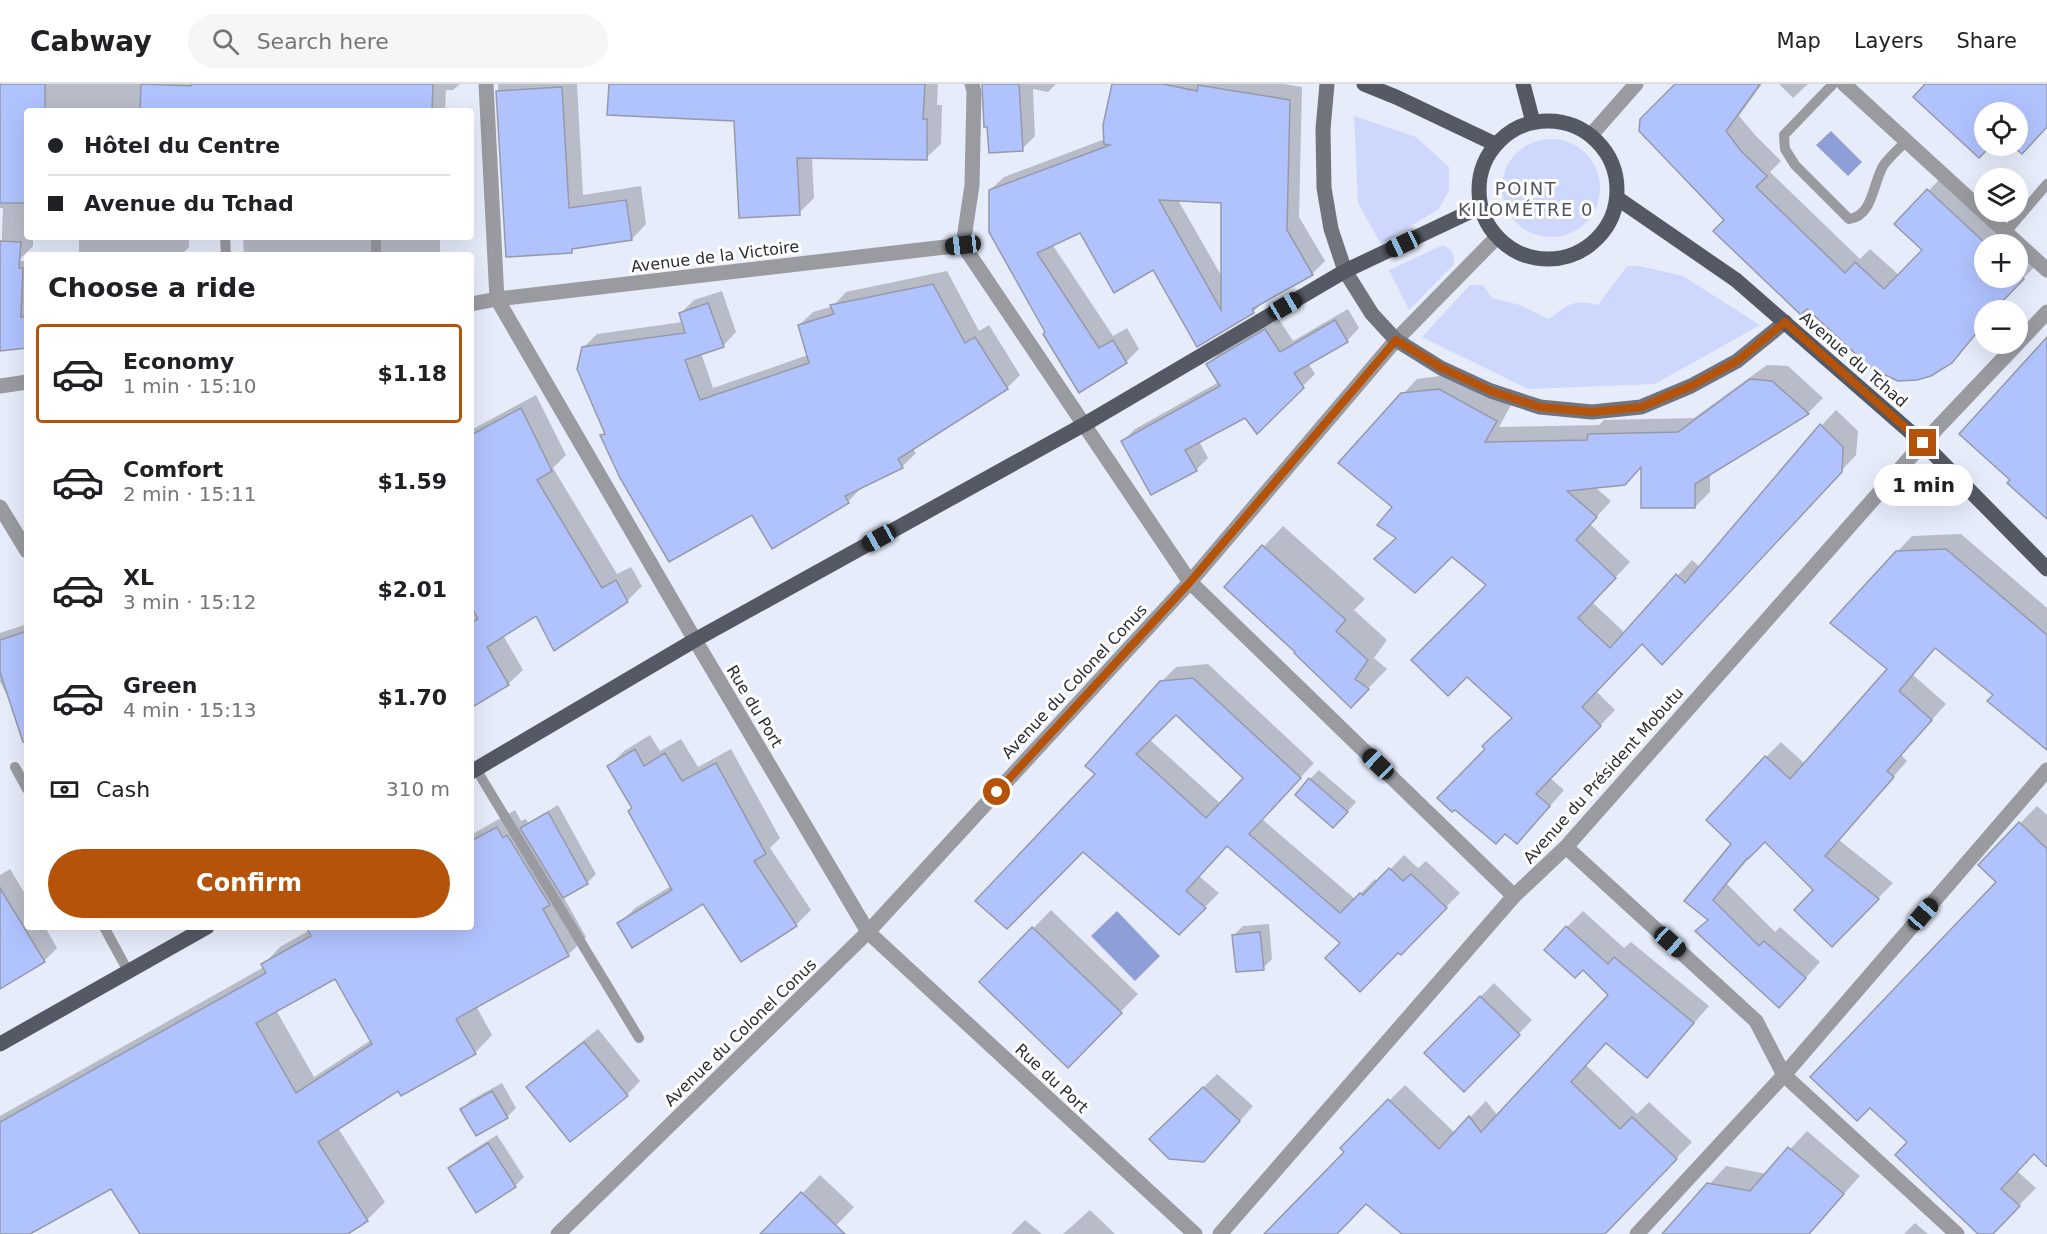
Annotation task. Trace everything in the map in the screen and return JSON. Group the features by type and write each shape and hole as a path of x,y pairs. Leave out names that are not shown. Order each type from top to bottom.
{"main road":[{"path":"1364,84 1495,144"},
{"path":"1523,84 1533,122"},
{"path":"1533,122 1563,122 1591,135 1603,148 1612,164 1617,180 1617,198 1609,223 1593,243 1569,256 1544,259 1518,253 1497,237 1480,207 1478,185 1483,163 1495,144 1512,130 1533,122"},
{"name":"Avenue du Tchad","path":"1617,198 1736,280 1785,322 1923,443 2047,569"},
{"path":"474,770 695,640 1085,424 1345,271 1480,207"},
{"path":"1,1042 202,930"}],"street":[{"name":"Rue du Port","path":"486,84 497,299 868,932 1196,1234"},
{"path":"972,84 974,92 972,185 963,245 1190,582 1514,896"},
{"path":"1327,84 1323,129 1324,188 1332,229 1345,271 1372,314 1396,340 1442,368 1491,391 1540,407 1592,412 1641,407 1691,386 1737,361 1785,322"},
{"path":"1591,135 1636,84"},
{"path":"1844,84 2047,270"},
{"name":"Avenue du Colonel Conus","path":"558,1234 868,932 1190,582 1396,340 1497,237"},
{"name":"Avenue de la Victoire","path":"474,303 963,245"},
{"name":"Avenue du Président Mobutu","path":"2028,332 2047,312"},
{"name":"Avenue du Président Mobutu","path":"1220,1234 1514,896 1566,847 1923,443 2007,354"},
{"path":"0,386 24,382"},
{"path":"0,507 24,546"},
{"path":"1637,1234 1784,1075 2047,770"},
{"path":"1566,847 1756,1022 1784,1075 1957,1234"}],"lane":[{"path":"1833,84 1784,135 1785,149 1795,165 1849,219 1856,218 1865,212 1884,163 1906,141"},
{"path":"2006,232 2047,184"},
{"path":"15,767 24,784"},
{"path":"474,770 639,1038"},
{"path":"106,930 128,971"}],"shaded area":[{"path":"1354,116 1416,137 1449,167 1449,190 1439,209 1381,244 1358,203"},
{"path":"1831,131 1862,162 1848,176 1816,145"},
{"path":"1551,139 1570,143 1585,154 1596,169 1600,188 1596,207 1585,222 1570,233 1551,237 1532,233 1517,222 1506,207 1502,188 1506,169 1517,154 1532,143"},
{"path":"1443,245 1452,253 1454,264 1409,310 1389,270"},
{"path":"1627,266 1639,266 1683,276 1760,325 1655,384 1528,389 1422,337 1470,285 1483,285 1492,298 1520,305 1549,319 1572,304 1598,305"},
{"path":"1117,911 1160,956 1135,981 1091,936"}],"building":[{"path":"0,84 45,84 45,108 24,108 24,203 0,203"},
{"path":"141,84 191,86 191,84 433,84 432,108 140,108"},
{"path":"609,84 925,84 923,119 927,119 927,160 797,158 800,215 739,218 734,121 607,115"},
{"path":"982,84 1019,84 1023,151 989,153 987,127 984,127"},
{"path":"1112,84 1163,84 1197,91 1198,85 1290,100 1287,230 1313,275 1252,309 1254,313 1197,347 1153,270 1114,293 1080,233 1037,253 1099,348 1113,340 1127,363 1079,393 1043,334 1045,332 989,232 989,190 1110,145 1104,144 1103,125","holes":["1159,200 1221,203 1221,310"]},
{"path":"1675,84 1760,84 1726,131 1741,151 1767,176 1756,187 1845,273 1855,262 1884,289 1922,250 1894,224 1927,189 1975,234 1974,288 2015,288 2004,300 1974,300 1974,336 1952,363 1931,376 1917,380 1898,381 1872,369 1807,309 1801,315 1713,231 1724,220 1639,131 1640,119"},
{"path":"1925,84 2047,84 2047,127 2028,148 2028,102 1974,102 1974,153 1913,97"},
{"path":"562,87 569,208 626,200 632,240 572,249 572,253 506,257 496,91"},
{"path":"0,241 21,242 19,268 23,268 21,317 24,316 24,348 0,351"},
{"path":"933,284 965,343 975,337 1008,389 898,459 903,468 845,496 849,503 772,549 752,515 669,562 620,478 600,435 605,434 577,369 582,347 685,333 679,313 708,303 724,347 685,360 700,400 809,363 798,325 834,314 830,305"},
{"path":"1335,320 1348,342 1294,373 1304,388 1257,434 1245,418 1185,450 1197,471 1151,495 1121,441 1220,386 1206,364 1265,329 1280,352"},
{"path":"2047,337 2047,519 2007,483 2010,480 1959,434"},
{"path":"1750,379 1772,381 1809,414 1695,484 1695,508 1641,508 1641,467 1625,485 1567,491 1597,517 1576,540 1616,578 1578,618 1610,648 1676,574 1685,583 1820,424 1843,447 1842,472 1662,665 1642,644 1582,707 1601,726 1536,794 1550,806 1517,844 1505,834 1496,844 1455,810 1452,812 1437,798 1485,749 1482,746 1512,718 1467,677 1448,696 1411,660 1486,585 1452,557 1415,593 1374,559 1396,538 1377,525 1392,507 1338,463 1401,393 1439,389 1497,421 1485,442 1587,440 1588,434 1678,432"},
{"path":"521,408 552,471 537,480 602,588 616,580 628,602 554,651 536,616 487,647 509,685 474,706 474,621 478,619 474,612 474,433"},
{"path":"1262,545 1346,620 1336,631 1368,660 1355,679 1369,689 1351,708 1295,652 1224,587"},
{"path":"1946,549 2047,635 2047,750 1987,701 1993,695 1935,648 1899,691 1932,720 1887,771 1894,777 1825,856 1879,899 1832,947 1794,910 1813,890 1765,842 1747,858 1713,900 1759,946 1764,941 1806,978 1779,1008 1695,931 1708,920 1684,901 1731,844 1706,820 1765,756 1790,779 1887,669 1830,623 1896,551"},
{"path":"24,632 23,742 0,672 0,640"},
{"path":"1193,678 1301,778 1249,834 1340,913 1360,893 1363,895 1389,868 1403,881 1411,874 1447,908 1401,955 1398,953 1360,992 1325,958 1340,943 1227,846 1186,891 1206,908 1179,935 1083,852 1007,929 975,901 1095,774 1085,766 1160,681","holes":["1176,715 1243,778 1206,818 1136,754"]},
{"path":"635,749 644,766 665,753 682,781 716,763 766,854 754,861 797,926 741,962 703,904 632,948 617,923 672,890 628,811 632,808 607,766"},
{"path":"1309,778 1348,812 1333,828 1295,795"},
{"path":"548,812 588,884 563,898 520,828"},
{"path":"2019,822 2047,849 2047,1167 2034,1154 2001,1189 2020,1206 1993,1234 1978,1234 1895,1155 1907,1142 1870,1108 1857,1121 1810,1077 1996,882 1978,865"},
{"path":"497,827 503,838 507,835 550,905 543,909 569,956 456,1019 476,1054 401,1096 398,1091 318,1142 368,1221 348,1234 140,1234 111,1189 30,1234 0,1234 0,1122 266,973 261,964 311,936 308,930 474,930 474,839","holes":["335,979 372,1044 296,1093 256,1023"]},
{"path":"0,888 45,962 0,989"},
{"path":"1566,926 1608,964 1614,957 1694,1023 1647,1078 1606,1043 1571,1082 1620,1129 1632,1117 1677,1159 1605,1234 1402,1234 1366,1204 1337,1234 1264,1234 1344,1152 1340,1148 1388,1099 1439,1149 1469,1116 1481,1132 1608,995 1583,970 1575,978 1544,950"},
{"path":"1032,927 1122,1013 1068,1068 979,982"},
{"path":"1260,932 1264,970 1236,972 1232,935"},
{"path":"1480,996 1520,1035 1464,1092 1424,1053"},
{"path":"584,1042 628,1096 570,1142 526,1087"},
{"path":"1203,1087 1240,1121 1204,1162 1169,1159 1149,1139"},
{"path":"492,1091 508,1118 476,1136 460,1109"},
{"path":"488,1143 516,1187 476,1213 448,1168"},
{"path":"1788,1147 1844,1194 1809,1234 1662,1234 1707,1183 1750,1191"},
{"path":"801,1192 845,1234 760,1234"}],"district":[{"name":"POINT KILOMÉTRE 0","path":"1526,199"}],"route":[{"path":"997,792 1190,582 1396,340 1442,368 1491,391 1540,407 1592,412 1641,407 1691,386 1737,361 1785,322 1923,443"}]}
